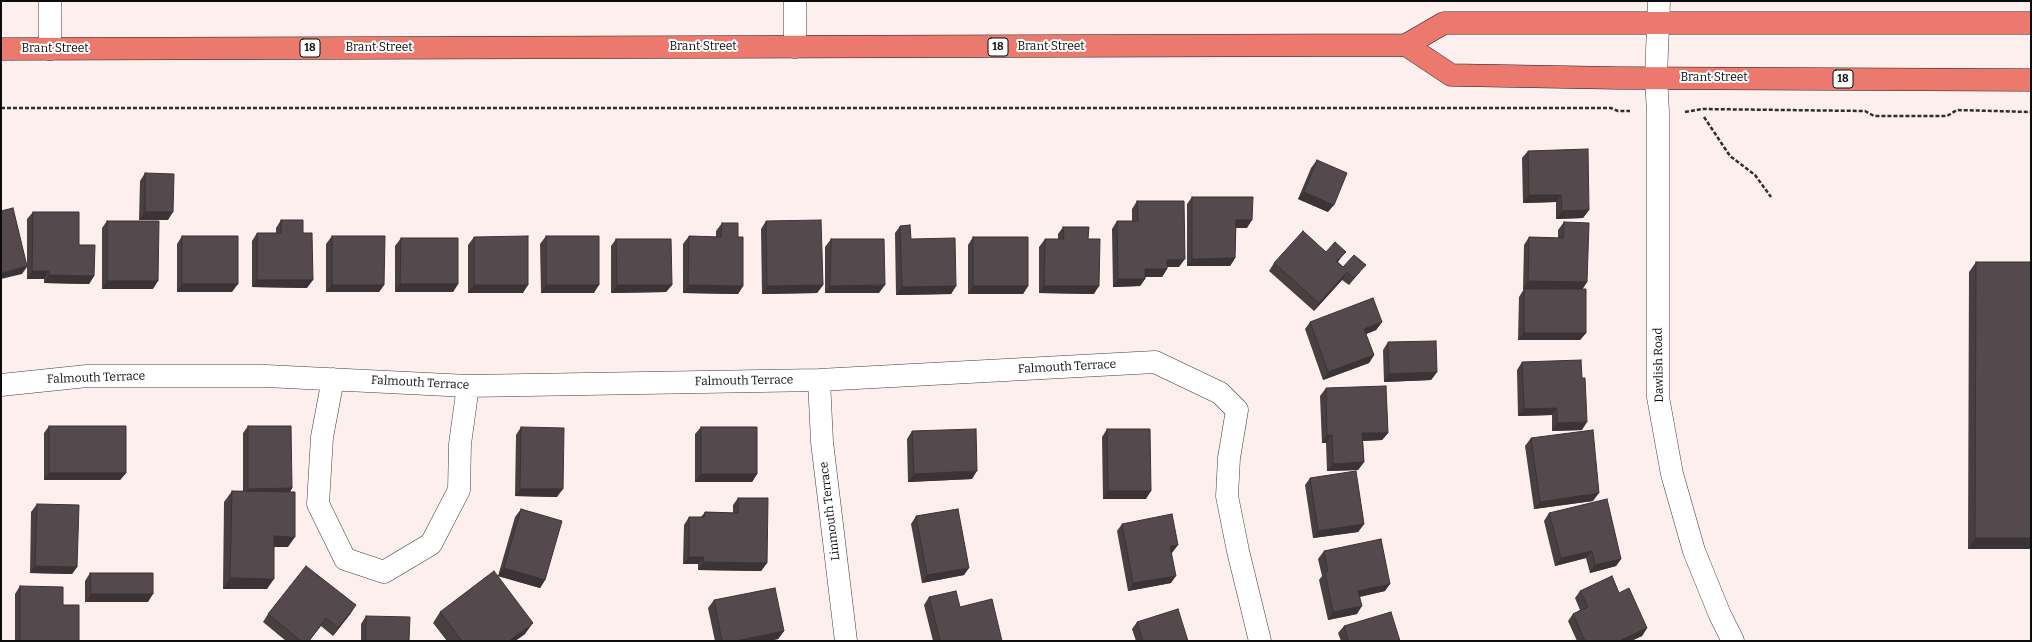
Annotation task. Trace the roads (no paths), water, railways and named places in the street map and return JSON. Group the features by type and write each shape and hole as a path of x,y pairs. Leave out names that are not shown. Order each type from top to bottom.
{"main road":[{"name":"Brant Street","path":"1,49 1406,45 1444,23 2031,23"},
{"name":"Brant Street","path":"1406,45 1451,75 2031,80"}],"street":[{"path":"50,1 50,49"},
{"path":"795,1 795,47"},
{"name":"Dawlish Road","path":"1659,1 1656,77 1658,397 1672,474 1694,551 1720,615 1733,641"},
{"name":"Falmouth Terrace","path":"1,384 87,376 266,376 468,386 819,380 1156,362 1220,393 1237,410 1229,458 1227,496 1238,551 1260,641"},
{"path":"333,379 322,437 318,504 345,559 384,572 431,544 459,490 460,444 468,386"},
{"name":"Linmouth Terrace","path":"819,380 822,442 846,641"}]}
